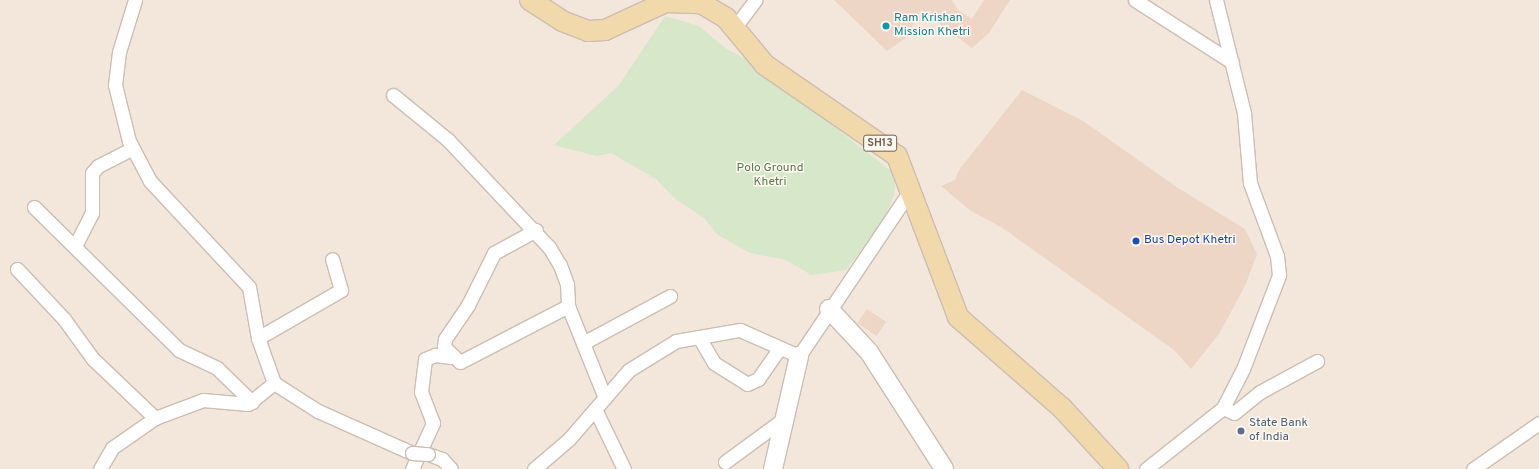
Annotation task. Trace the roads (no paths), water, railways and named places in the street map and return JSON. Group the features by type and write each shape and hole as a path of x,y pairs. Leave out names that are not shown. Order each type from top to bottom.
{"main road":[{"name":"SH13","path":"530,0 562,21 588,31 605,30 666,2 701,2 735,27 765,64 897,156 912,188 958,317 1062,408 1118,469"}],"street":[{"path":"136,0 116,66 119,110 133,148 150,181 249,287 258,338 274,383 325,414 412,453 428,454 442,459 451,469"},
{"path":"735,27 755,0"},
{"path":"1136,0 1232,62"},
{"path":"1146,469 1223,408 1243,369 1280,275 1277,256 1250,183 1244,113 1216,0"},
{"path":"393,95 448,140 536,230 560,265 567,284 568,306 605,398"},
{"path":"75,246 92,213 92,173 98,166 133,148"},
{"path":"773,469 800,356 912,188"},
{"path":"34,207 179,350 217,368 252,402"},
{"path":"451,357 444,347 445,339 468,305 487,263 504,246 536,230"},
{"path":"258,338 341,290 332,259"},
{"path":"17,269 64,319 93,359 155,418"},
{"path":"583,343 670,296"},
{"path":"412,469 433,423 421,392 423,364 434,355 451,357 463,361 568,306"},
{"path":"830,309 869,352 944,469"},
{"path":"534,469 569,439 629,370 676,341 740,330 800,356"},
{"path":"699,337 714,363 748,384 758,379 780,348"},
{"path":"1223,408 1234,413 1260,392 1317,361"},
{"path":"100,469 112,448 155,418 204,400 252,402 274,383"},
{"path":"595,410 624,469"},
{"path":"725,462 785,418"},
{"path":"1477,468 1539,423"}],"place":[{"name":"Ram Krishan Mission Khetri","path":"886,26"},
{"name":"Bus Depot Khetri","path":"1136,241"},
{"name":"State Bank of India","path":"1241,431"}],"park label":[{"name":"Polo Ground Khetri","path":"770,176"}]}
